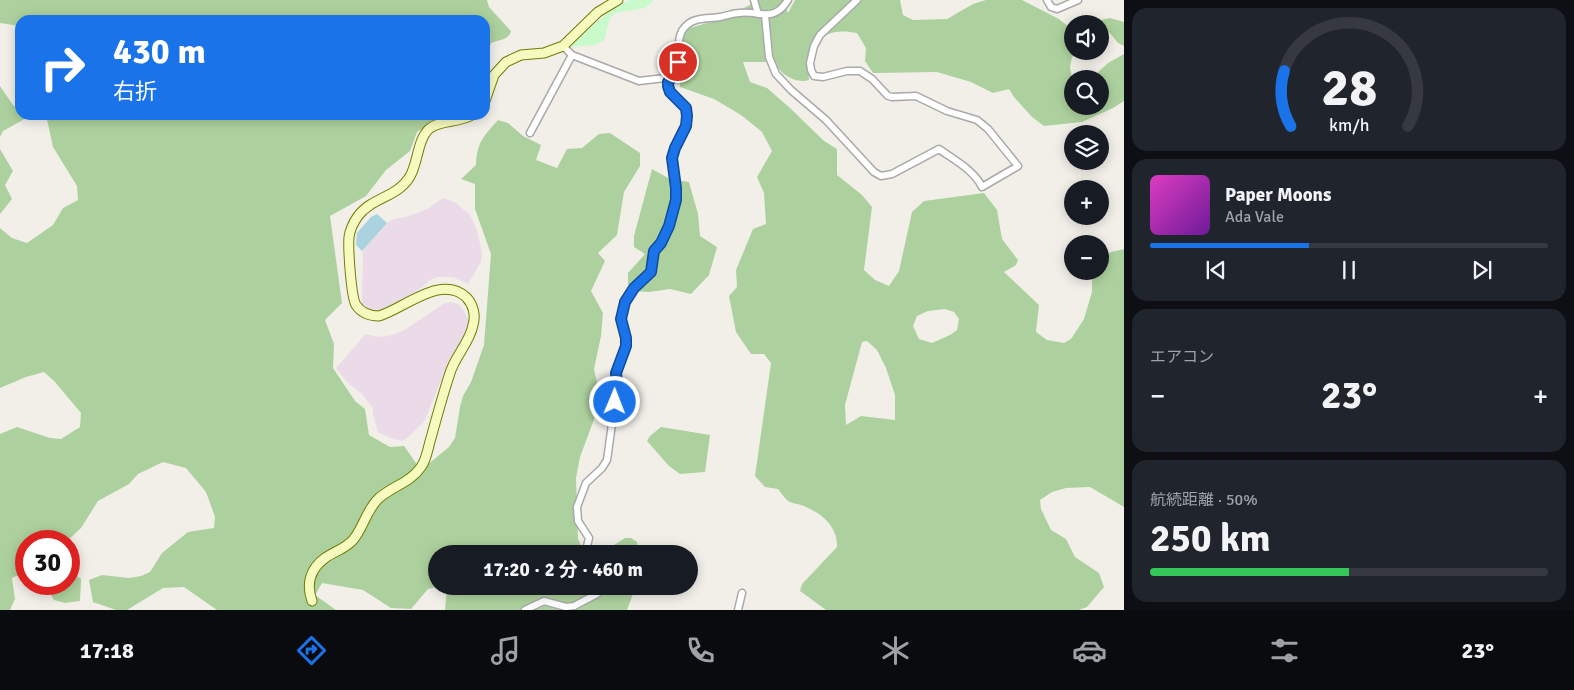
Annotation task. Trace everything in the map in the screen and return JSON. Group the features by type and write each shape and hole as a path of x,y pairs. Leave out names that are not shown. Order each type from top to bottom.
{"street":[{"path":"490,87 494,75 506,62 521,55 544,53 563,46 598,12 618,0"},
{"path":"754,0 762,15 769,57 776,74 791,90 826,120 874,172 881,176 892,174 939,149 972,173 982,187 1018,166 988,129 977,120 947,111 916,96 888,96 872,79 860,71 846,71 823,77 814,76 810,63 814,46 820,35 856,0"},
{"path":"587,545 589,538 578,521 578,507 586,483 602,468 607,460 616,395 616,373 626,346 621,316 628,295 651,272 654,251 661,243 669,226 676,200 672,158 686,126 687,116 686,108 669,89 668,82 678,68 680,37 687,25 693,21 722,17 740,12 762,15 781,10 788,0"},
{"path":"1047,0 1051,7 1057,9 1078,0"},
{"path":"563,46 572,55 639,81 670,79"},
{"path":"530,133 572,55"},
{"path":"312,601 308,585 313,570 326,557 344,549 359,532 366,516 376,501 394,487 412,478 423,464 450,371 474,325 474,311 469,301 461,293 450,289 434,290 379,316 371,316 363,312 356,306 353,297 349,244 351,229 357,217 366,207 399,189 410,178 423,136 429,129 441,123 461,120"},
{"path":"738,610 742,593"},
{"path":"526,610 544,601 566,607 574,606 595,595"}],"shaded area":[{"path":"443,198 456,203 470,215 477,230 482,253 481,262 468,284 453,277 437,277 381,314 364,307 362,304 363,250 387,223 427,209"},
{"path":"445,303 458,304 463,309 470,329 461,349 445,371 424,422 402,441 378,432 373,408 336,368 366,334 379,337 393,335 406,329"}],"green space":[{"path":"0,0 487,0 489,7 511,31 506,38 491,43 490,46 490,15 15,15 15,25 0,23"},
{"path":"630,0 654,0 645,8 616,13 610,18 604,40 595,45 570,47 605,15"},
{"path":"759,0 783,0 788,13 795,0 900,0 903,15 913,20 947,19 973,4 986,0 1022,0 1064,23 1064,60 1071,60 1070,70 1064,70 1064,115 1098,115 1082,122 1044,126 1032,117 1009,89 993,93 971,82 937,72 873,73 865,61 866,48 857,33 836,32 819,40 809,55 809,80 799,81 789,77 781,71 776,62 743,62 750,82 767,88 824,141 837,149 837,175 862,195 872,207 864,270 875,280 889,286 899,271 912,212 924,201 984,193 997,210 1002,239 1018,260 1016,265 1004,272 1039,305 1036,332 1047,340 1064,343 1071,339 1084,319 1092,292 1092,280 1109,280 1109,253 1124,249 1124,507 1090,487 1066,488 1052,492 1040,500 1041,509 1051,530 1066,539 1075,557 1099,573 1104,587 1087,607 1079,610 826,610 800,591 802,584 837,547 837,540 832,528 824,518 804,506 788,501 778,489 765,487 755,476 771,363 764,354 751,354 736,332 729,296 737,287 736,270 753,229 766,224 764,193 757,177 772,151 762,132 741,115 714,99 680,87 678,31 739,10","holes":["945,309 954,312 959,319 957,330 932,343 919,339 913,326 917,316 928,311","867,341 877,350 886,368 895,395 895,420 861,416 846,425 845,405 862,342"]},
{"path":"1109,18 1124,22 1124,46 1118,43 1109,32"},
{"path":"1124,54 1124,101 1109,110 1109,70 1100,70 1108,63"},
{"path":"0,86 15,106 15,120 23,120 3,131 0,137"},
{"path":"47,120 434,120 417,132 410,151 386,170 366,196 330,216 342,303 325,320 334,344 333,368 355,401 365,409 369,435 390,447 404,446 421,470 449,447 455,438 463,396 471,382 484,345 491,254 475,209 475,184 461,179 476,165 479,145 485,136 498,120 508,123 523,136 541,145 536,160 557,168 567,149 582,148 599,134 610,133 640,153 640,166 624,192 617,235 598,253 605,261 591,291 603,313 601,336 594,369 599,392 596,414 580,457 576,478 578,539 581,545 428,545 428,589 411,609 391,608 363,590 322,583 315,595 336,610 217,610 184,587 163,588 127,610 116,610 93,602 89,580 102,575 129,578 141,576 150,572 162,553 188,532 214,528 215,517 206,492 186,468 163,462 138,474 129,484 98,501 79,530 15,530 15,577 12,578 15,599 10,610 0,610 0,434 17,427 50,438 61,439 80,427 81,413 44,372 0,388 0,228 12,238 27,243 53,225 63,208 78,200 77,186 53,147"},
{"path":"0,149 13,171 5,185 12,199 0,214"},
{"path":"652,169 670,179 689,182 698,214 700,236 717,247 709,275 691,294 670,289 649,292 633,291 628,284 628,273 645,254 634,247 634,236"},
{"path":"661,427 710,435 705,472 680,474 669,466 647,441"},
{"path":"625,538 631,538 637,542 638,545 614,545"},
{"path":"81,579 80,601 65,603 54,600 51,595 80,595"},
{"path":"446,595 633,595 627,610 445,610"}],"water":[{"path":"377,214 387,223 362,251 356,245 357,233 371,217"}],"route":[{"path":"615,402 617,388 616,373 626,346 621,319 625,302 637,284 651,272 654,251 666,234 676,200 672,158 687,120 686,108 670,92 668,86 668,82 676,73 678,62"}]}
